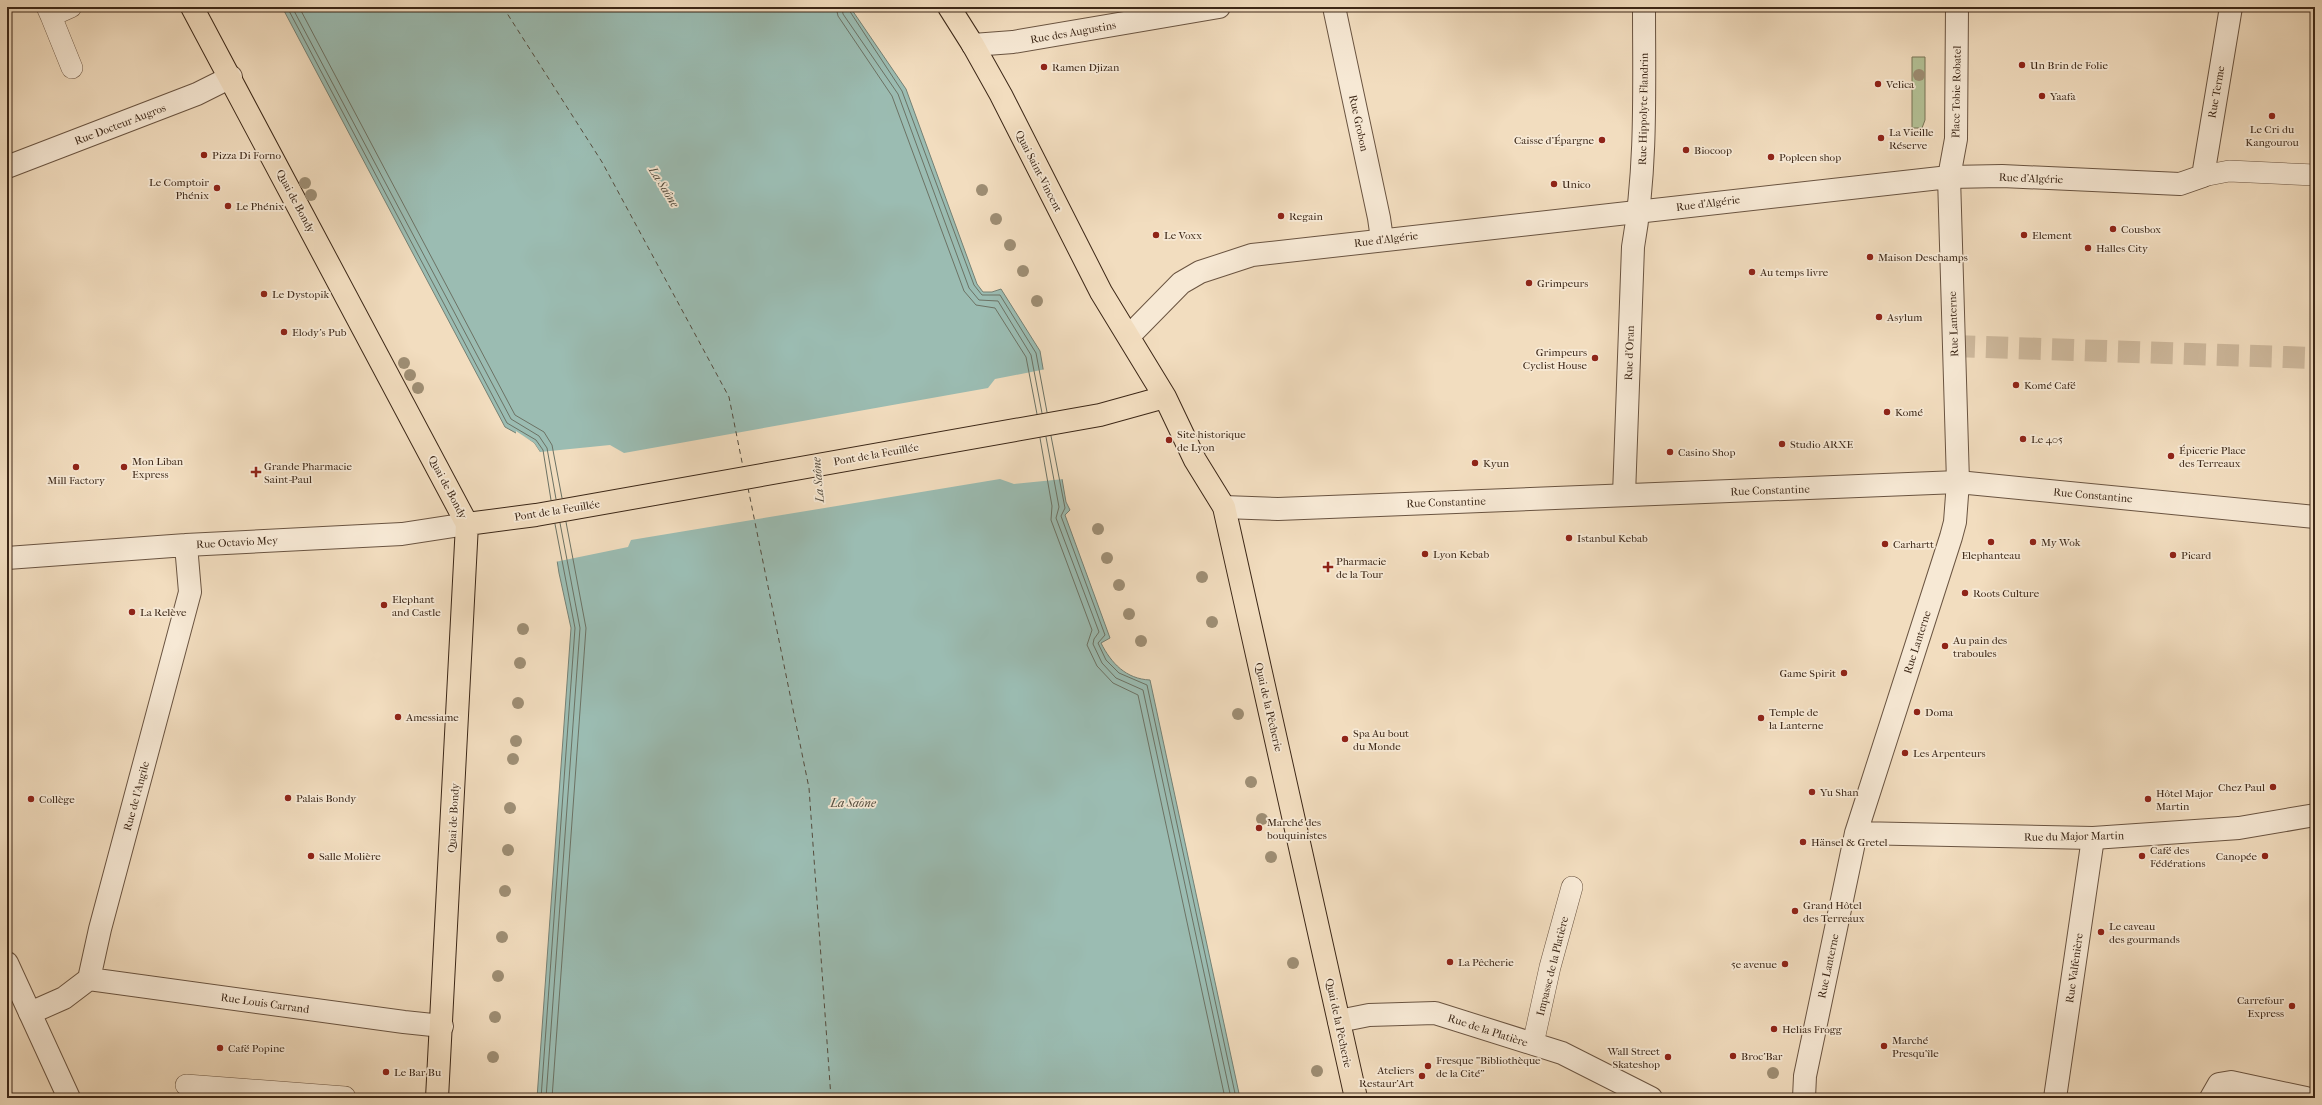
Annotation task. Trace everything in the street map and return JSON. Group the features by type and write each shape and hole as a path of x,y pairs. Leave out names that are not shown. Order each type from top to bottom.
{"main road":[{"name":"Quai de Bondy","path":"192,7 231,77 468,524 437,1098"},
{"name":"Quai Saint-Vincent","path":"949,7 974,45 1089,270 1129,336"},
{"name":"Quai de la Pêcherie","path":"1129,336 1165,397 1195,460 1224,507 1356,1098"},
{"name":"Pont de la Feuillée","path":"468,524 536,515 1094,416 1165,397"}],"street":[{"name":"Rue des Augustins","path":"974,45 1013,42 1219,7"},
{"name":"Rue Grobon","path":"1334,7 1379,218 1382,239"},
{"name":"Rue Hippolyte Flandrin","path":"1640,211 1644,7"},
{"name":"Place Tobie Robatel","path":"1949,177 1956,140 1957,7"},
{"name":"Rue Terme","path":"2203,176 2231,7"},
{"name":"Rue Docteur Augros","path":"7,167 197,94 231,77"},
{"name":"Rue d'Algérie","path":"1129,336 1181,283 1200,272 1252,255 1382,239 1949,177 2002,176 2180,184 2203,176"},
{"name":"Rue Lanterne","path":"1804,1098 1805,1076 1856,833 1951,537 1954,522 1958,482 1949,177"},
{"name":"Rue d'Oran","path":"1624,495 1633,247 1640,211"},
{"name":"Rue Constantine","path":"1224,507 1278,508 1958,482 2315,517"},
{"name":"Rue Octavio Mey","path":"7,558 186,545 402,534 468,524"},
{"name":"Rue de l'Angile","path":"89,978 100,929 190,592 186,545"},
{"name":"Rue du Major Martin","path":"1856,833 2093,838 2239,828 2315,815"},
{"name":"Rue Valfenière","path":"2055,1098 2093,838"},
{"path":"7,963 68,1098"},
{"name":"Rue Louis Carrand","path":"89,978 442,1026"},
{"path":"30,1013 64,998 89,978"},
{"name":"Rue de la Platière","path":"1339,1021 1369,1015 1435,1013 1562,1053 1651,1098"},
{"path":"2211,1098 2219,1084 2230,1082 2306,1098"}],"lane":[{"path":"71,7 49,12 72,68"},
{"name":"Rue d'Algérie","path":"2203,176 2229,171 2315,175"},
{"name":"Impasse de la Platière","path":"1533,1044 1550,967 1572,887"},
{"path":"186,1085 346,1097"}],"green space":[{"path":"1912,57 1925,57 1925,120 1922,128 1912,128"}],"water":[{"name":"La Saône","path":"282,7 850,7 906,89 977,284 983,292 992,292 1001,289 1040,351 1066,502 1070,510 1065,515 1110,638 1101,643 1120,669 1134,677 1150,680 1240,1098 537,1098 571,628 559,573 540,452 534,443 505,427"}],"pier":[{"path":"1046,369 1064,479 1014,484 1000,479 631,540 628,547 555,562 538,453 533,445 516,434 516,431 534,443 540,452 610,445 624,453 988,388 995,379"}],"ferry route":[{"path":"503,7 602,162 729,397 743,467"},
{"path":"748,488 809,788 831,1098"}],"tunnel":[{"path":"1953,346 2315,358"}],"place":[{"name":"Un Brin de Folie","path":"2022,65"},
{"name":"Ramen Djizan","path":"1044,67"},
{"name":"Velica","path":"1878,84"},
{"name":"Yaafa","path":"2042,96"},
{"name":"Le Cri du Kangourou","path":"2272,116"},
{"name":"La Vieille Réserve","path":"1881,138"},
{"name":"Caisse d'Épargne","path":"1602,140"},
{"name":"Biocoop","path":"1686,150"},
{"name":"Pizza Di Forno","path":"204,155"},
{"name":"Popleen shop","path":"1771,157"},
{"name":"Unico","path":"1554,184"},
{"name":"Le Comptoir Phénix","path":"217,188"},
{"name":"Le Phénix","path":"228,206"},
{"name":"Regain","path":"1281,216"},
{"name":"Cousbox","path":"2113,229"},
{"name":"Le Voxx","path":"1156,235"},
{"name":"Element","path":"2024,235"},
{"name":"Halles City","path":"2088,248"},
{"name":"Maison Deschamps","path":"1870,257"},
{"name":"Au temps livre","path":"1752,272"},
{"name":"Grimpeurs","path":"1529,283"},
{"name":"Le Dystopik","path":"264,294"},
{"name":"Asylum","path":"1879,317"},
{"name":"Elody's Pub","path":"284,332"},
{"name":"Grimpeurs Cyclist House","path":"1595,358"},
{"name":"Komé Café","path":"2016,385"},
{"name":"Komé","path":"1887,412"},
{"name":"Le 405","path":"2023,439"},
{"name":"Site historique de Lyon","path":"1169,440"},
{"name":"Studio ARXE","path":"1782,444"},
{"name":"Casino Shop","path":"1670,452"},
{"name":"Épicerie Place des Terreaux","path":"2171,456"},
{"name":"Kyun","path":"1475,463"},
{"name":"Mill Factory","path":"76,467"},
{"name":"Mon Liban Express","path":"124,467"},
{"name":"Grande Pharmacie Saint-Paul","path":"256,472"},
{"name":"Istanbul Kebab","path":"1569,538"},
{"name":"Elephanteau","path":"1991,542"},
{"name":"My Wok","path":"2033,542"},
{"name":"Carhartt","path":"1885,544"},
{"name":"Lyon Kebab","path":"1425,554"},
{"name":"Picard","path":"2173,555"},
{"name":"Pharmacie de la Tour","path":"1328,567"},
{"name":"Roots Culture","path":"1965,593"},
{"name":"Elephant and Castle","path":"384,605"},
{"name":"La Relève","path":"132,612"},
{"name":"Au pain des traboules","path":"1945,646"},
{"name":"Game Spirit","path":"1844,673"},
{"name":"Doma","path":"1917,712"},
{"name":"Amessiame","path":"398,717"},
{"name":"Temple de la Lanterne","path":"1761,718"},
{"name":"Spa Au bout du Monde","path":"1345,739"},
{"name":"Les Arpenteurs","path":"1905,753"},
{"name":"Chez Paul","path":"2273,787"},
{"name":"Yu Shan","path":"1812,792"},
{"name":"Palais Bondy","path":"288,798"},
{"name":"Collège","path":"31,799"},
{"name":"Hôtel Major Martin","path":"2148,799"},
{"name":"Marché des bouquinistes","path":"1259,828"},
{"name":"Hänsel & Gretel","path":"1803,842"},
{"name":"Salle Molière","path":"311,856"},
{"name":"Café des Fédérations","path":"2142,856"},
{"name":"Canopée","path":"2265,856"},
{"name":"Grand Hôtel des Terreaux","path":"1795,911"},
{"name":"Le caveau des gourmands","path":"2101,932"},
{"name":"La Pêcherie","path":"1450,962"},
{"name":"5e avenue","path":"1785,964"},
{"name":"Carrefour Express","path":"2292,1006"},
{"name":"Helias Frogg","path":"1774,1029"},
{"name":"Marché Presqu'île","path":"1884,1046"},
{"name":"Café Popine","path":"220,1048"},
{"name":"Broc'Bar","path":"1733,1056"},
{"name":"Wall Street Skateshop","path":"1668,1057"},
{"name":"Fresque \"Bibliothèque de la Cité\"","path":"1428,1066"},
{"name":"Le Bar Bu","path":"386,1072"},
{"name":"Ateliers Restaur'Art","path":"1422,1076"}]}
